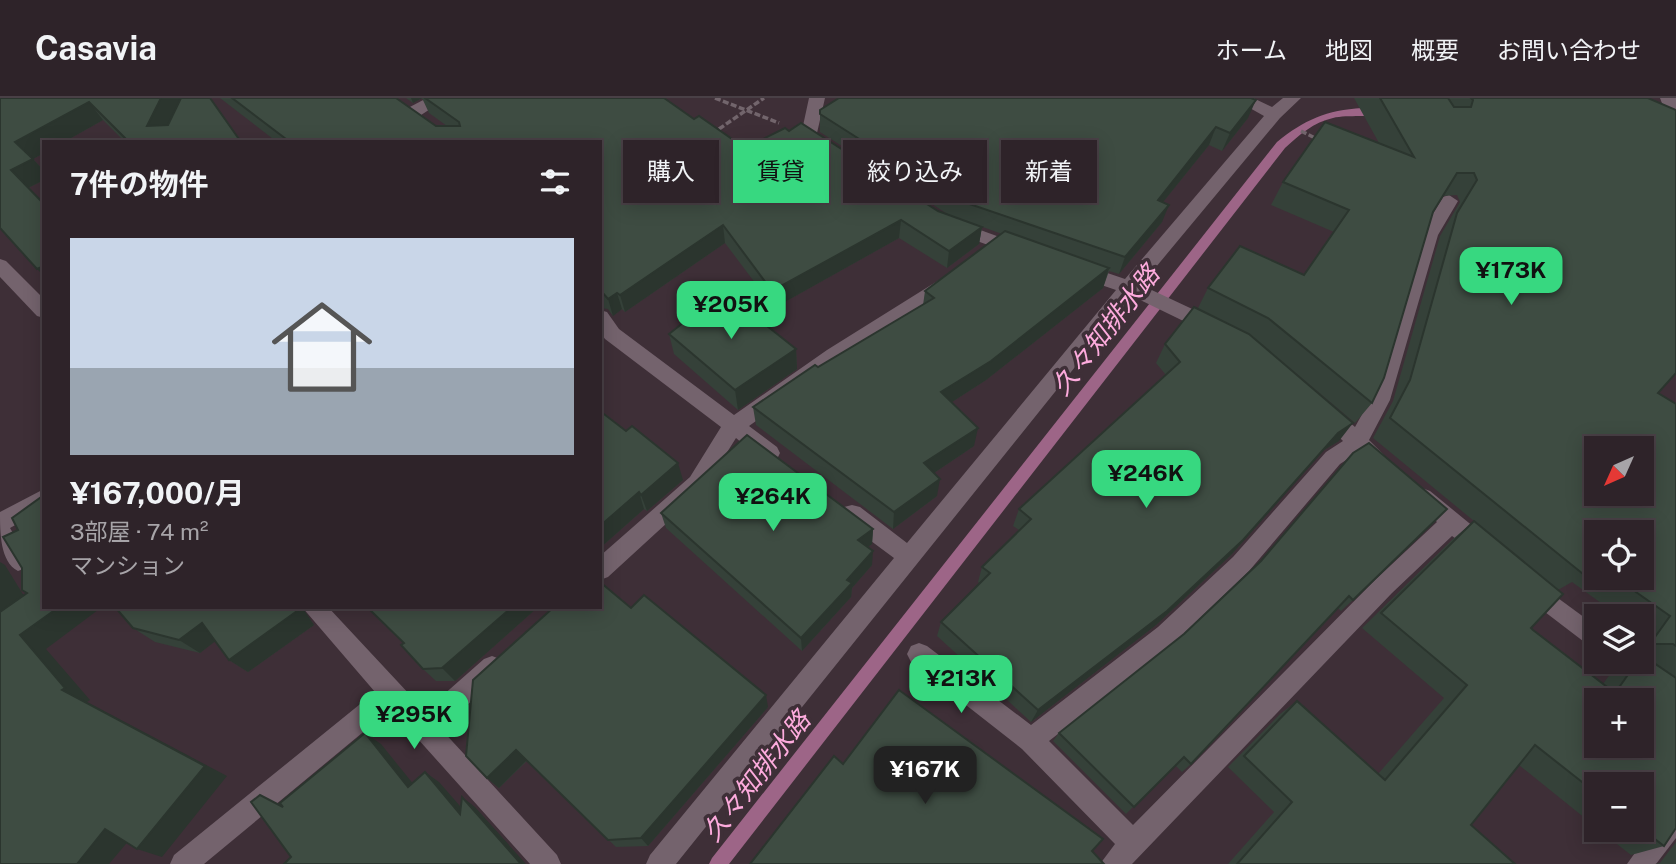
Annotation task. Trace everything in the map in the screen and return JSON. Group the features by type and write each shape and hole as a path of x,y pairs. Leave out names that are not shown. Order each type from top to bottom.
{"street":[{"path":"429,126 407,109 439,98"},
{"path":"817,98 809,135 842,157"},
{"path":"1240,98 1289,103"},
{"path":"659,864 908,556 1137,291 1289,103"},
{"path":"1031,740 1166,635 1241,564 1334,458 1357,442 1380,400 1429,235 1449,201"},
{"path":"932,215 995,243 1031,255"},
{"path":"977,258 995,243"},
{"path":"1056,263 1137,291 1230,336"},
{"path":"0,266 42,309"},
{"path":"602,568 697,483 721,441 734,426 834,355 900,314 959,272"},
{"path":"604,331 789,467"},
{"path":"1305,396 1494,558"},
{"path":"0,523 42,499"},
{"path":"832,499 908,556"},
{"path":"919,654 1031,740 1120,858 1391,580 1452,522"},
{"path":"0,531 27,577"},
{"path":"1516,576 1584,630"},
{"path":"315,609 548,864"},
{"path":"424,729 507,654"},
{"path":"1640,674 1676,700"},
{"path":"183,864 392,693"},
{"path":"1640,864 1676,817"}],"path":[{"path":"715,98 809,135"},
{"path":"719,129 764,98"}],"building":[{"path":"0,98 161,98 147,126 168,125 181,98 210,98 240,140 127,140 89,102 15,142 33,159 11,170 42,202 42,267 37,269 0,228"},
{"path":"232,98 396,98 436,126 460,126 459,122 425,98 664,98 694,119 699,116 734,140 733,203 829,203 829,141 843,150 843,203 926,203 938,211 982,227 949,251 901,220 772,291 723,225 620,295 617,293 608,299 602,293 602,140 287,140"},
{"path":"839,98 1256,100 1230,133 1216,127 1158,200 1169,205 1125,257 967,203 987,203 987,140 861,140 820,114 820,110"},
{"path":"1380,98 1448,98 1454,107 1471,107 1471,98 1648,98 1676,110 1676,373 1658,393 1676,404 1676,646 1654,644 1654,638 1670,616 1633,590 1654,590 1654,520 1584,520 1583,574 1390,418 1410,380 1457,213 1477,180 1474,173 1457,173 1433,212 1384,378 1372,403 1268,318 1208,288 1240,246 1304,275 1349,210 1283,182 1325,122 1414,157"},
{"path":"801,123 827,140 761,140 785,128 789,131"},
{"path":"1005,231 1109,268 991,361 941,392 978,428 924,463 940,479 894,512 753,407 815,365 818,367 934,298 925,291"},
{"path":"723,291 796,349 735,390 669,334"},
{"path":"1194,307 1249,334 1353,423 1338,433 1243,540 1167,611 1038,710 941,622 990,573 982,567 1031,519 1019,509 1180,362 1165,344"},
{"path":"602,413 626,431 632,426 678,463 641,495 639,492 602,524"},
{"path":"747,435 873,529 858,540 873,551 847,580 852,583 801,638 661,513"},
{"path":"1369,443 1447,509 1353,600 1349,596 1191,764 1184,757 1134,807 1059,733 1184,634 1261,561 1353,453"},
{"path":"42,496 42,609 56,609 20,635 65,688 62,690 205,766 137,849 105,829 77,864 0,864 0,612 27,593 22,590 22,568 3,537 18,530 12,518"},
{"path":"1474,521 1563,594 1531,628 1584,669 1584,674 1590,674 1608,688 1584,688 1584,758 1654,758 1654,688 1619,688 1628,674 1654,674 1654,663 1676,678 1676,828 1664,846 1654,838 1654,772 1584,772 1584,784 1535,745 1471,825 1515,864 1237,864 1292,802 1244,756 1297,701 1385,780 1467,685 1381,613"},
{"path":"602,584 631,608 644,595 766,695 641,838 608,840 516,750 487,778 466,756 473,680 552,609 602,609"},
{"path":"117,609 297,611 229,660 202,623 179,640 133,628"},
{"path":"369,609 510,609 442,668 423,669 401,645 404,643"},
{"path":"899,690 1103,839 1092,851 1104,864 750,864 834,756 843,764"},
{"path":"365,733 408,787 425,772 460,814 462,797 521,864 284,864 291,857 251,802 260,795 283,807 280,803"}],"waterway":[{"name":"久々知排水路","path":"718,864 1281,145 1304,127 1325,116 1378,111"}]}
